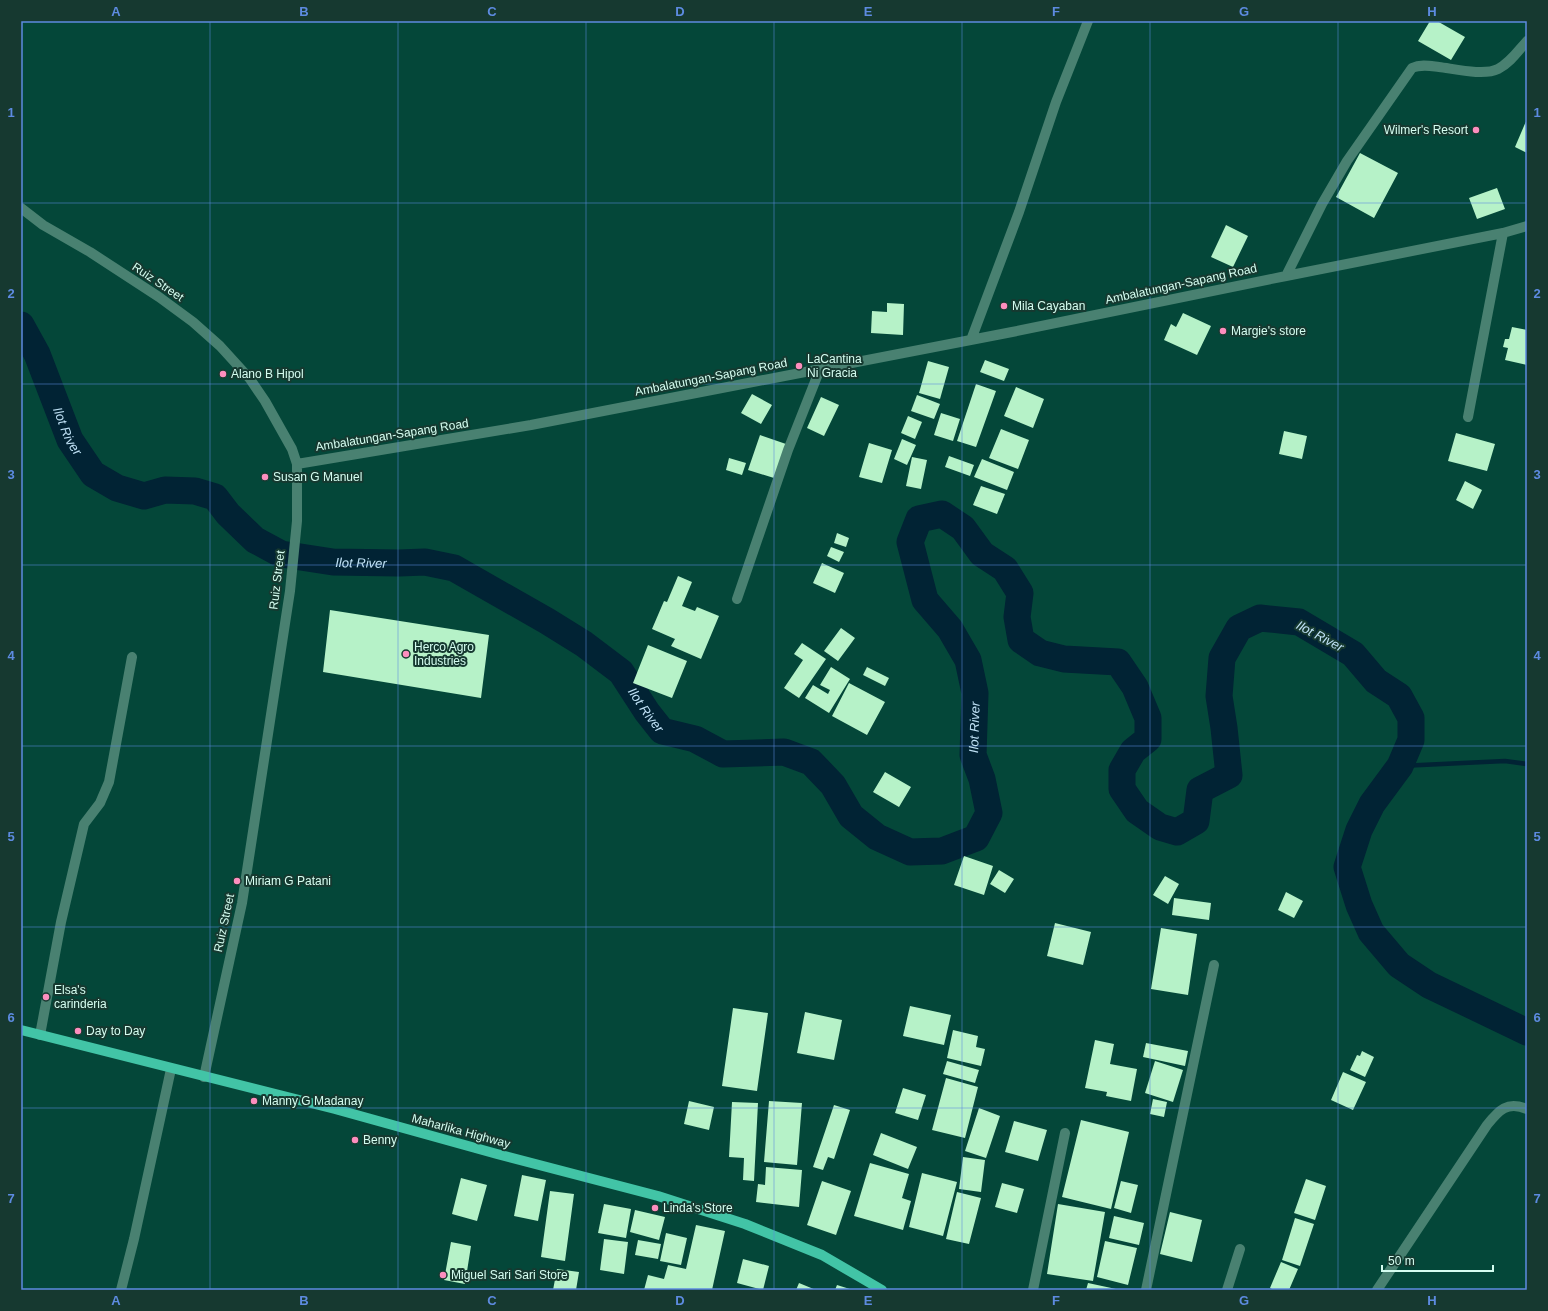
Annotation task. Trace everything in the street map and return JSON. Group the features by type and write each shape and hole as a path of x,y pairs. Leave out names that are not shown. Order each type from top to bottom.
{"main road":[{"name":"Maharlika Highway","path":"21,1030 335,1110 658,1196 745,1224 822,1255 882,1290"}],"street":[{"path":"971,340 1019,212 1056,102 1088,21"},
{"path":"1286,276 1322,204 1347,161 1412,68 1426,65 1472,71 1497,70 1508,62 1527,41"},
{"name":"Ruiz Street","path":"21,208 43,225 90,252 159,297 193,322 220,346 250,379 265,401 292,449 297,464 297,521 290,591 242,903 204,1077"},
{"name":"Ambalatungan-Sapang Road","path":"297,464 531,425 971,340 1503,233 1527,226"},
{"path":"1468,417 1503,233"},
{"path":"737,599 788,450 820,369"},
{"path":"40,1035 61,922 84,824 100,804 109,782 132,657"},
{"path":"1146,1290 1214,965"},
{"path":"121,1290 134,1239 171,1069"},
{"path":"1377,1290 1486,1125 1501,1109 1517,1105 1527,1109"},
{"path":"1033,1290 1065,1133"},
{"path":"1227,1290 1240,1249"}],"building":[{"path":"1430,21 1437,21 1465,37 1451,60 1418,41"},
{"path":"1527,119 1527,153 1515,147"},
{"path":"1360,153 1398,173 1374,218 1336,197"},
{"path":"1497,188 1505,209 1477,219 1469,198"},
{"path":"1226,225 1248,236 1233,267 1211,257"},
{"path":"887,303 904,304 903,335 871,333 872,311 887,312"},
{"path":"1183,313 1211,326 1197,355 1164,340 1171,324 1176,327"},
{"path":"1512,327 1527,330 1527,365 1505,360 1508,348 1503,347 1505,339 1509,339"},
{"path":"985,360 1009,369 1004,381 980,372"},
{"path":"928,361 949,367 940,399 919,393"},
{"path":"976,384 996,391 976,447 957,441"},
{"path":"1016,387 1044,399 1033,428 1004,416"},
{"path":"752,394 772,405 761,424 741,413"},
{"path":"917,395 940,404 934,419 911,411"},
{"path":"821,397 839,405 824,436 807,428"},
{"path":"941,413 960,419 953,441 934,435"},
{"path":"908,416 922,422 915,439 901,433"},
{"path":"1001,429 1029,440 1018,469 989,458"},
{"path":"1284,431 1307,436 1302,459 1279,454"},
{"path":"1456,433 1495,444 1487,471 1448,461"},
{"path":"760,435 786,444 774,478 748,470"},
{"path":"902,439 916,445 907,465 894,459"},
{"path":"869,443 892,450 882,483 859,477"},
{"path":"949,456 974,465 970,476 945,467"},
{"path":"912,457 927,460 921,489 906,486"},
{"path":"729,458 746,463 742,475 726,470"},
{"path":"982,459 1014,472 1007,490 974,477"},
{"path":"1465,481 1482,490 1473,509 1456,500"},
{"path":"981,486 1005,494 997,514 973,505"},
{"path":"837,533 849,538 846,547 834,543"},
{"path":"831,547 844,552 839,562 827,556"},
{"path":"822,563 844,573 835,593 813,583"},
{"path":"678,576 692,582 682,606 695,611 697,607 719,616 701,659 671,646 675,639 652,629 664,601 667,602"},
{"name":"Herco Agro Industries","path":"330,610 489,635 481,698 323,672"},
{"path":"841,628 855,638 838,661 824,651"},
{"path":"802,643 826,659 799,698 784,688 803,660 794,654"},
{"path":"648,645 687,661 672,698 633,683"},
{"path":"831,667 850,679 829,713 805,698 813,685 828,694 830,690 820,685"},
{"path":"867,667 889,678 885,686 863,675"},
{"path":"849,683 885,702 867,735 832,716"},
{"path":"885,772 911,787 899,807 873,792"},
{"path":"964,856 993,866 984,895 954,885"},
{"path":"999,870 1014,879 1005,893 990,884"},
{"path":"1165,876 1179,884 1168,904 1153,895"},
{"path":"1286,892 1303,901 1294,918 1278,910"},
{"path":"1174,898 1211,903 1209,920 1172,915"},
{"path":"1055,923 1091,932 1083,965 1047,956"},
{"path":"1161,928 1197,934 1188,995 1151,989"},
{"path":"910,1006 951,1015 944,1045 903,1036"},
{"path":"733,1008 768,1013 757,1091 722,1086"},
{"path":"805,1012 842,1020 834,1060 797,1053"},
{"path":"953,1030 978,1036 976,1047 985,1049 981,1066 947,1058"},
{"path":"1095,1040 1114,1044 1110,1064 1137,1069 1131,1101 1106,1096 1107,1092 1085,1088"},
{"path":"1146,1043 1188,1051 1185,1066 1143,1057"},
{"path":"1362,1051 1374,1057 1365,1077 1350,1070 1357,1055 1360,1056"},
{"path":"947,1061 979,1070 975,1083 943,1074"},
{"path":"1155,1061 1183,1070 1173,1102 1145,1093"},
{"path":"1343,1072 1366,1082 1353,1110 1331,1100"},
{"path":"946,1078 978,1087 965,1138 932,1130"},
{"path":"903,1088 926,1095 918,1120 895,1113"},
{"path":"1153,1099 1167,1102 1164,1117 1150,1114"},
{"path":"689,1101 714,1107 709,1130 684,1124"},
{"path":"769,1101 802,1103 797,1165 764,1162"},
{"path":"732,1102 758,1103 754,1181 743,1180 744,1158 729,1157"},
{"path":"834,1105 850,1110 834,1159 828,1157 823,1170 813,1167"},
{"path":"979,1108 1000,1116 986,1158 965,1151"},
{"path":"1081,1120 1129,1132 1111,1209 1062,1197"},
{"path":"1014,1121 1047,1130 1038,1161 1005,1152"},
{"path":"881,1133 917,1147 908,1169 873,1155"},
{"path":"963,1157 985,1160 981,1192 959,1189"},
{"path":"870,1163 909,1174 902,1198 911,1201 903,1230 854,1216"},
{"path":"766,1167 802,1170 799,1207 756,1202 758,1184 765,1185"},
{"path":"922,1173 957,1182 943,1236 909,1227"},
{"path":"522,1175 546,1180 538,1221 514,1216"},
{"path":"461,1178 487,1185 477,1221 452,1214"},
{"path":"1306,1179 1326,1186 1315,1220 1294,1213"},
{"path":"822,1181 851,1191 836,1235 807,1225"},
{"path":"1121,1181 1138,1185 1131,1213 1114,1208"},
{"path":"1002,1183 1024,1189 1017,1213 995,1207"},
{"path":"550,1191 574,1194 565,1261 541,1257"},
{"path":"957,1192 981,1198 969,1244 946,1239"},
{"path":"604,1204 631,1209 626,1238 598,1233"},
{"path":"1058,1204 1105,1212 1093,1281 1047,1274"},
{"path":"635,1210 665,1217 659,1240 630,1232"},
{"path":"1170,1212 1202,1220 1192,1262 1160,1254"},
{"path":"1114,1216 1144,1223 1139,1245 1109,1238"},
{"path":"1295,1218 1314,1224 1300,1266 1282,1260"},
{"path":"696,1225 725,1231 712,1290 644,1290 648,1275 664,1279 668,1265 686,1269"},
{"path":"666,1233 687,1238 681,1265 660,1261"},
{"path":"604,1239 628,1242 624,1274 600,1270"},
{"path":"638,1240 661,1244 658,1259 635,1255"},
{"path":"1105,1241 1137,1248 1128,1285 1097,1277"},
{"path":"451,1242 471,1246 465,1284 444,1280"},
{"path":"743,1259 769,1266 763,1290 737,1283"},
{"path":"1281,1262 1298,1269 1289,1290 1274,1290 1270,1288"},
{"path":"557,1269 579,1272 576,1290 553,1290"},
{"path":"799,1283 816,1290 796,1290"},
{"path":"1088,1283 1116,1289 1116,1290 1086,1290"},
{"path":"837,1285 853,1290 835,1290"}],"waterway":[{"name":"Ilot River","path":"21,325 37,354 70,440 93,474 117,488 144,496 165,490 195,491 215,497 228,514 255,540 281,554 333,562 425,562 454,568 584,644 621,672 647,712 662,731 695,739 723,754 784,752 811,762 833,785 851,816 877,837 910,852 942,851 976,838 989,813 982,779 973,755 975,693 968,660 950,629 925,600 910,542 919,519 942,514 963,528 982,554 1005,569 1020,593 1017,617 1021,640 1040,653 1064,659 1118,662 1135,687 1148,718 1148,739 1133,751 1122,770 1122,789 1137,811 1160,827 1177,832 1196,821 1200,790 1229,775 1219,696 1222,658 1239,628 1260,618 1299,622 1353,654 1376,681 1399,696 1411,718 1411,740 1400,766 1372,804 1359,830 1347,867 1359,905 1371,932 1399,965 1429,985 1527,1032"},
{"path":"1400,766 1505,761 1527,764"}],"place":[{"name":"Wilmer's Resort","path":"1476,130"},
{"name":"Mila Cayaban","path":"1004,306"},
{"name":"Margie's store","path":"1223,331"},
{"name":"LaCantina Ni Gracia","path":"799,366"},
{"name":"Alano B Hipol","path":"223,374"},
{"name":"Susan G Manuel","path":"265,477"},
{"name":"Herco Agro Industries","path":"406,654"},
{"name":"Miriam G Patani","path":"237,881"},
{"name":"Elsa's carinderia","path":"46,997"},
{"name":"Day to Day","path":"78,1031"},
{"name":"Manny G Madanay","path":"254,1101"},
{"name":"Benny","path":"355,1140"},
{"name":"Linda's Store","path":"655,1208"},
{"name":"Miguel Sari Sari Store","path":"443,1275"}]}
